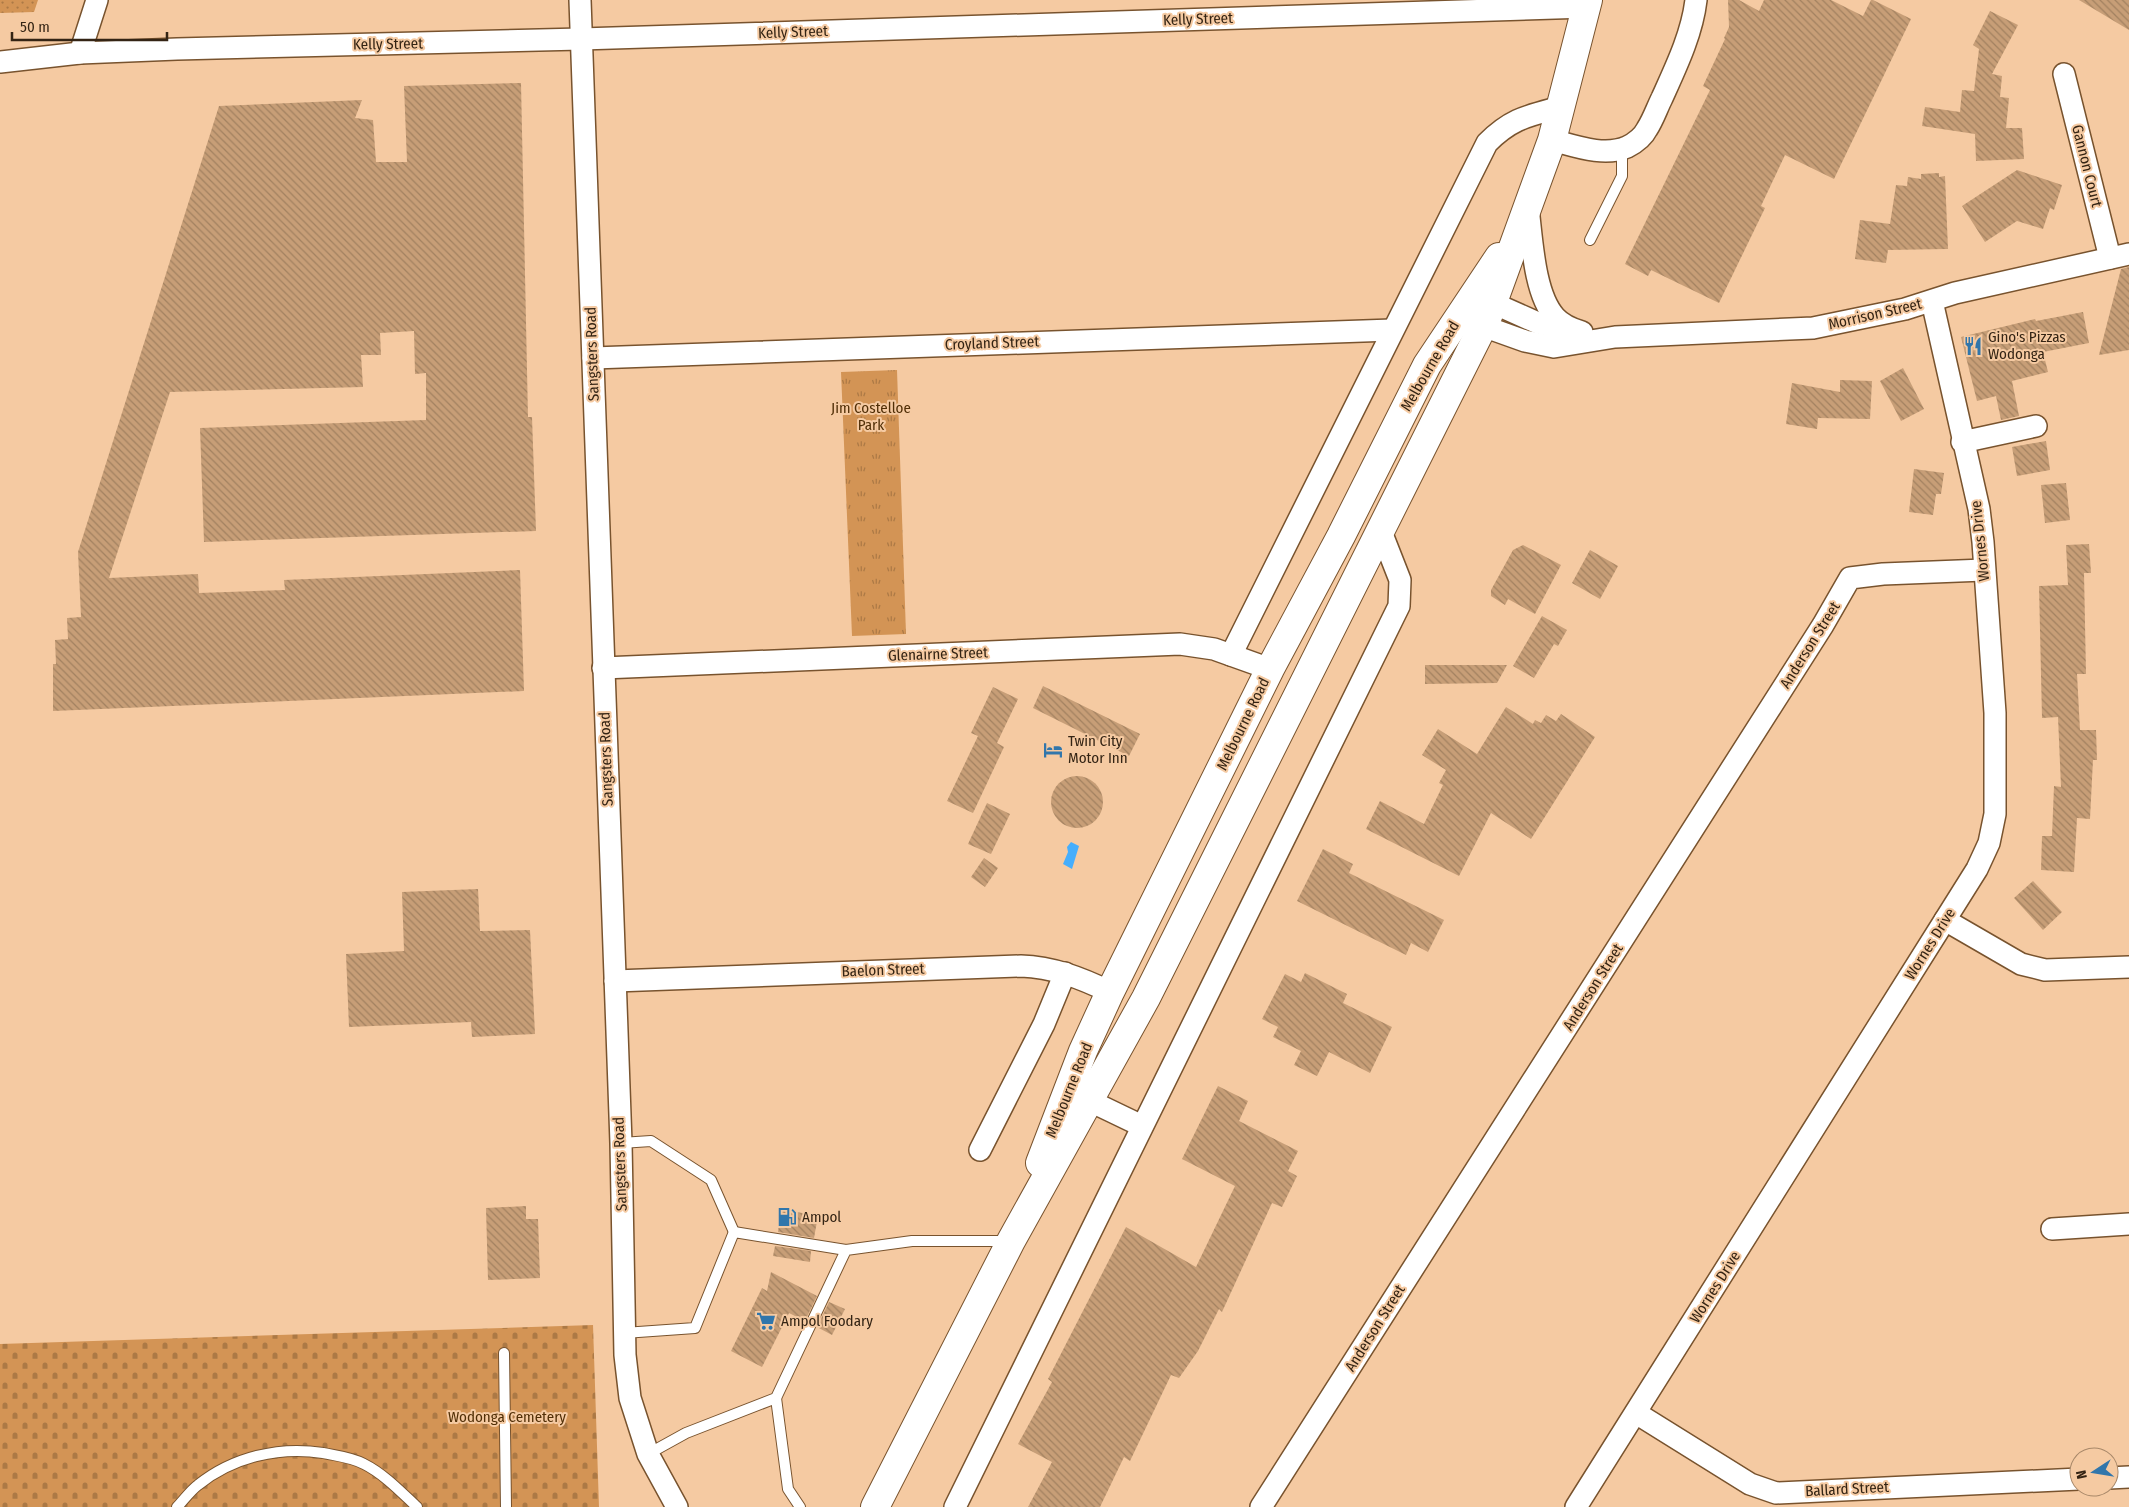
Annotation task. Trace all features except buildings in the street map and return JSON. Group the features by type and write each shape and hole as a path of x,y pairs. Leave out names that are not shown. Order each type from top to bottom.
{"main road":[{"name":"Melbourne Road","path":"875,1507 1011,1241 1146,998 1375,539 1523,219 1552,140 1587,3"},
{"name":"Melbourne Road","path":"1011,1241 1063,1102 1110,992 1270,669 1341,536 1417,384 1438,347 1482,310"},
{"path":"1341,536 1375,539"},
{"name":"Baelon Street","path":"1110,992 1146,998"}],"street":[{"path":"80,53 97,0"},
{"name":"Sangsters Road","path":"580,0 621,1143 624,1333 630,1398 648,1454 677,1507"},
{"path":"1552,140 1592,150 1622,149 1634,143 1647,130 1677,65 1691,27 1696,0"},
{"name":"Kelly Street","path":"0,62 80,53 581,39 1587,3"},
{"name":"Gannon Court","path":"2064,74 2119,256"},
{"path":"1231,655 1487,143 1500,130 1516,119 1561,107"},
{"name":"Morrison Street","path":"1523,219 1547,306 1562,324 1582,332"},
{"name":"Morrison Street","path":"1482,310 1525,342 1549,347 1615,337 1813,328 1905,309 1955,293 2119,256"},
{"name":"Wornes Drive","path":"1576,1507 1977,869 1989,843 1995,814 1995,714 1983,542 1979,509 1962,442 1932,301"},
{"name":"Morrison Street","path":"1482,310 1538,324 1615,337"},
{"name":"Croyland Street","path":"593,358 1392,330"},
{"path":"1962,442 2036,426"},
{"path":"955,1507 1399,606 1400,580 1375,539"},
{"name":"Anderson Street","path":"1261,1507 1823,625 1850,578 1884,574 1984,570"},
{"name":"Glenairne Street","path":"603,668 1180,644 1214,649 1270,669"},
{"path":"1945,920 2021,964 2045,970 2129,967"},
{"name":"Baelon Street","path":"615,981 1000,966 1042,967 1066,973 1110,992"},
{"path":"980,1150 1044,1024 1066,973"},
{"path":"1090,1101 1142,1126"},
{"path":"2052,1229 2129,1224"},
{"name":"Ballard Street","path":"1636,1413 1750,1484 1776,1493 2069,1479"}],"lane":[{"path":"1590,240 1622,176 1622,149"},
{"path":"621,1143 652,1141 711,1180 734,1232 695,1328 624,1333"},
{"path":"734,1232 846,1250 912,1241 1011,1241"},
{"path":"800,1507 788,1489 776,1398 846,1250"},
{"path":"504,1353 506,1507"},
{"path":"648,1454 686,1433 776,1398"},
{"path":"176,1507 197,1486 224,1469 251,1458 279,1450 308,1451 353,1459 381,1476 417,1507"}],"green space":[{"path":"0,0 38,0 34,12 0,13"},
{"name":"Jim Costelloe Park","path":"897,370 906,634 852,636 841,372"},
{"name":"Wodonga Cemetery","path":"593,1325 599,1507 0,1507 0,1344"}],"water":[{"path":"1071,842 1079,846 1072,869 1063,864 1068,852 1067,847"}],"place":[{"name":"Gino's Pizzas Wodonga","path":"1973,346"},
{"name":"Twin City Motor Inn","path":"1053,750"},
{"name":"Ampol","path":"787,1217"},
{"name":"Ampol Foodary","path":"766,1321"}]}
